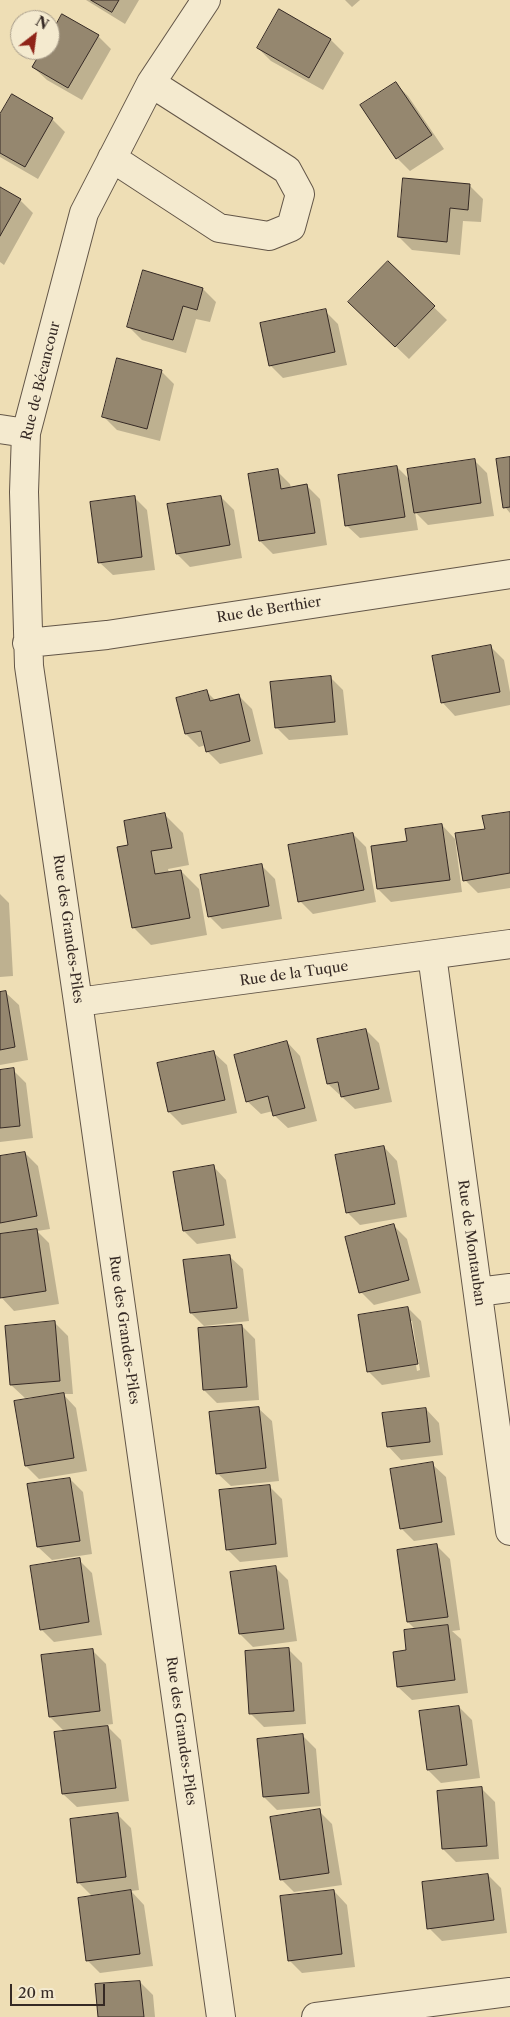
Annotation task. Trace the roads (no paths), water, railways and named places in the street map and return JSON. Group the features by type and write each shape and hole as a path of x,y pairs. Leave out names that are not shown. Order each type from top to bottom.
{"street":[{"name":"Rue de Bécancour","path":"27,643 24,501 13,431 84,214 151,83 206,0"},
{"path":"112,158 219,228 269,236 291,227 300,194 287,170 151,83"},
{"name":"Rue de Berthier","path":"27,643 107,635 510,574"},
{"name":"Rue des Grandes-Piles","path":"27,643 221,2017"},
{"name":"Rue de la Tuque","path":"78,1002 510,944"},
{"name":"Rue de Montauban","path":"432,955 510,1531"},
{"path":"478,1292 510,1288"},
{"path":"316,2017 510,1992"}]}
